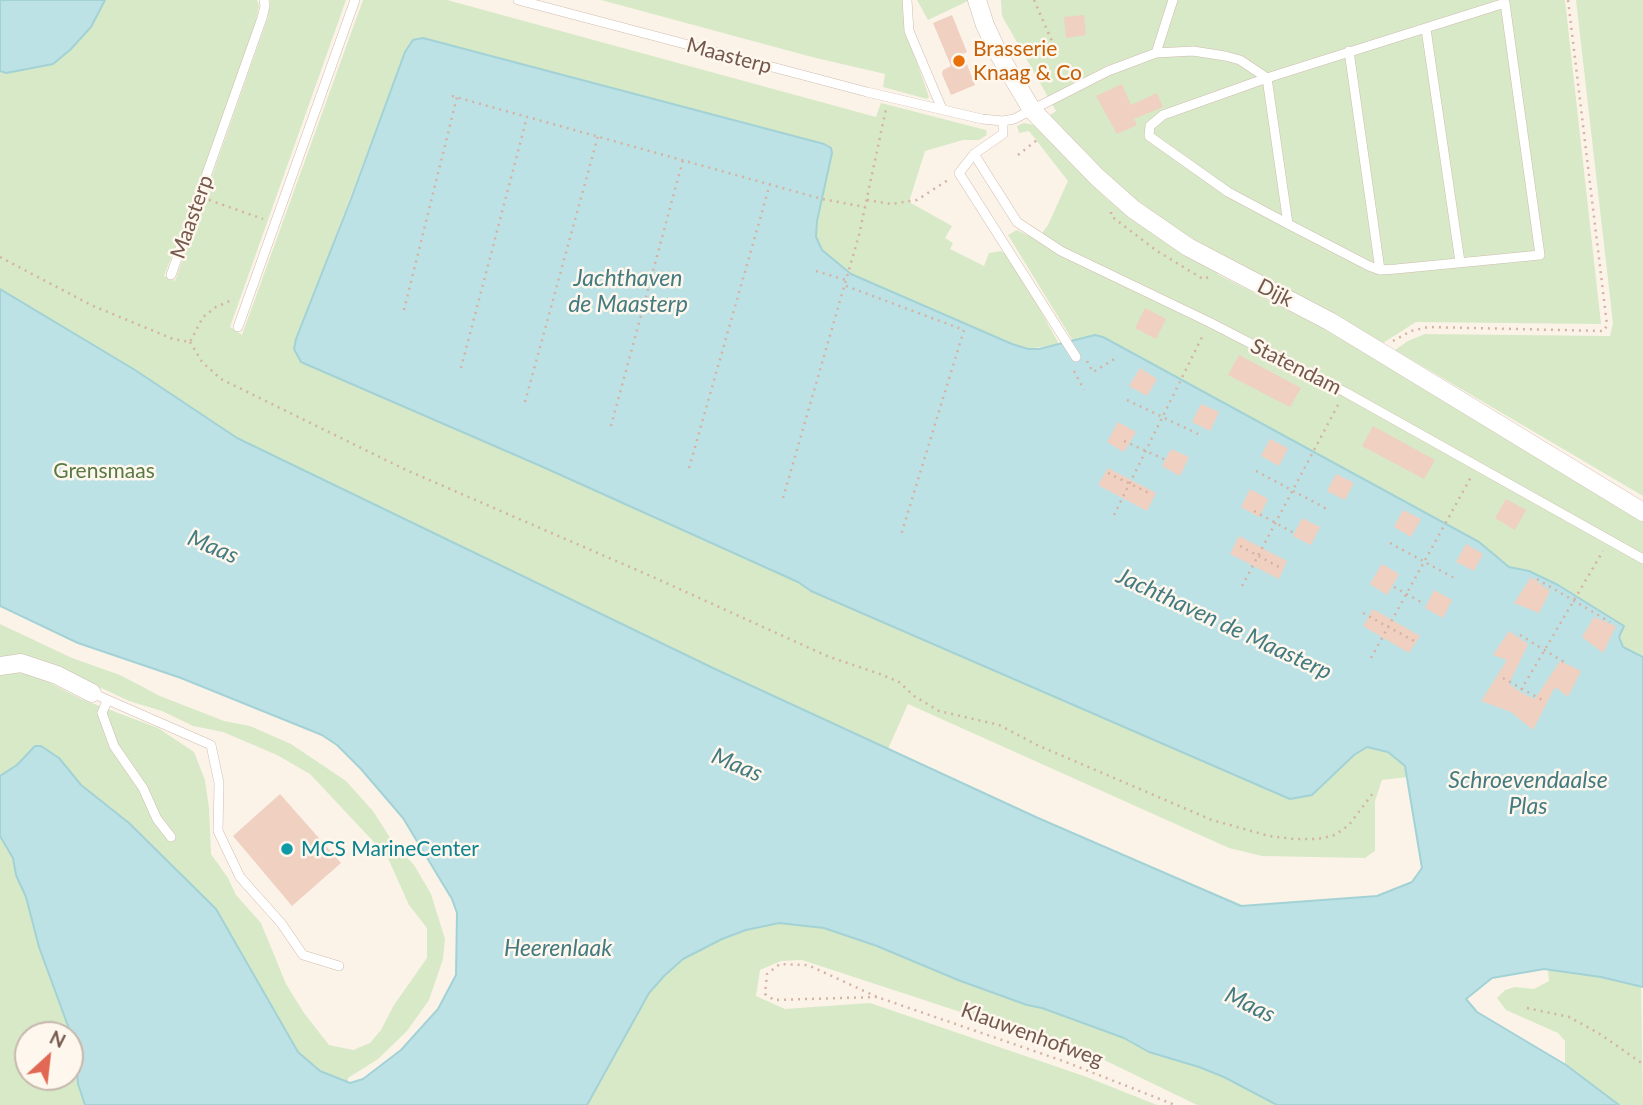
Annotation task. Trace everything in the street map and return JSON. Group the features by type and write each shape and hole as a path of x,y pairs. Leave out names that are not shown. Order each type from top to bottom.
{"street":[{"name":"Dijk","path":"977,1 998,52 1032,110 1109,189 1133,209 1188,247 1331,323 1643,512"},
{"path":"0,666 22,663 57,675 99,697"}],"lane":[{"name":"Maasterp","path":"171,275 264,12 264,0"},
{"path":"238,327 355,0"},
{"name":"Maasterp","path":"518,0 982,119 1003,121 1032,110 1108,71 1156,53 1194,51 1225,55 1240,60 1267,78"},
{"path":"907,0 909,31 942,109"},
{"path":"1156,53 1173,0"},
{"path":"1505,3 1540,255 1380,270 1228,192 1149,136 1150,126 1163,115 1349,51 1505,3"},
{"path":"1426,29 1460,262"},
{"path":"1349,51 1380,270"},
{"path":"1267,78 1288,224"},
{"path":"1003,121 1003,134 974,154 959,173 1076,357"},
{"name":"Statendam","path":"974,154 1017,222 1061,251 1209,322 1345,392 1643,559"},
{"path":"99,697 114,746 143,788 157,819 172,837"},
{"path":"99,697 211,745 219,783 218,831 240,877 281,923 303,955 339,966"}],"path":[{"path":"1034,0 1054,46"},
{"path":"452,96 822,200 865,207"},
{"path":"404,310 457,97"},
{"path":"783,498 859,235 889,97"},
{"path":"461,368 527,117"},
{"path":"1018,155 1051,129"},
{"path":"525,402 598,136"},
{"path":"611,426 683,160"},
{"path":"867,200 891,204 917,200 959,173"},
{"path":"689,468 770,184"},
{"path":"200,197 275,223"},
{"path":"0,257 91,305 173,339 190,342 202,362 221,379 404,469 827,656 899,682 914,696 939,711 999,725 1037,745 1213,820 1269,836 1318,839 1335,835 1349,825 1373,793"},
{"path":"816,271 846,280"},
{"path":"845,286 964,330 901,535"},
{"path":"190,342 203,317 231,300 249,298"},
{"path":"1114,515 1209,322"},
{"path":"1093,372 1118,357"},
{"path":"1242,586 1345,392"},
{"path":"1127,400 1198,434"},
{"path":"1125,441 1168,461"},
{"path":"1371,658 1477,465"},
{"path":"1256,471 1327,509"},
{"path":"1108,473 1151,494"},
{"path":"1254,511 1294,533"},
{"path":"1521,690 1610,539"},
{"path":"1390,543 1456,579"},
{"path":"1240,546 1279,567"},
{"path":"1537,579 1610,622"},
{"path":"1394,587 1421,603"},
{"path":"1363,613 1414,641"},
{"path":"1520,635 1564,662"},
{"path":"1503,678 1542,700"},
{"name":"Klauwenhofweg","path":"877,997 774,1000 765,994 767,974 780,964 808,965 877,997 1063,1061 1175,1105"},
{"path":"1527,1007 1569,1017 1600,1034 1643,1065"}],"green space":[{"name":"Grensmaas","path":"105,0 257,0 259,6 254,30 198,190 164,276 175,281 268,17 270,0 346,0 230,327 242,335 363,0 447,0 876,117 881,103 986,130 987,135 979,140 963,140 925,151 909,202 952,226 945,238 953,243 950,249 984,266 989,253 1001,251 1012,259 1059,344 1028,349 1012,344 851,274 822,250 816,237 817,221 832,153 824,144 423,38 405,52 295,344 302,362 543,467 798,582 811,591 1097,716 1312,795 1354,755 1367,747 1388,752 1405,766 1408,777 1382,780 1375,801 1375,851 1365,858 1262,856 1229,848 908,704 888,749 1042,820 1247,907 1565,1064 1565,1041 1558,1033 1506,1010 1497,998 1505,990 1515,987 1534,989 1549,981 1548,970 1641,986 1643,1105 1569,1105 0,540 0,71 6,73 53,64 91,27"},
{"path":"601,0 903,0 904,26 929,97 927,99 883,87 885,74"},
{"path":"917,0 970,0 928,20"},
{"path":"1001,0 1565,0 1601,324 1416,322 1383,343 1170,226 1104,178 1049,116 1056,111 1002,16"},
{"path":"1576,0 1643,0 1643,496 1395,350 1425,334 1610,336 1613,323"},
{"path":"1024,123 1034,125 1109,201 1112,199 1221,272 1217,274 1317,325 1643,515 1643,657 1623,647 1619,637 1558,585 1529,571 1509,567 1479,542 1103,337 1095,335 1073,341 1008,235 1017,230 1037,240 1048,225 1068,181 1029,131 1019,133 1017,126"},
{"path":"0,624 72,658 120,675 160,696 224,721 250,726 291,744 346,781 373,811 394,844 414,865 431,894 445,939 443,959 429,1000 407,1031 378,1059 348,1078 348,1082 320,1071 298,1052 165,860 129,823 81,785 59,758 41,746 35,746 17,765 0,776","holes":["20,656 44,661 129,701 162,711 193,726 223,732 277,755 310,774 387,856 409,905 427,928 427,958 370,1043 353,1050 329,1045 286,984 261,923 236,895 211,854 205,780 194,752 158,728 81,699 35,675 19,673"]},
{"path":"0,836 13,858 39,947 66,1021 14,1021 14,1091 80,1091 85,1105 0,1105"},
{"path":"779,923 824,928 877,946 958,980 1042,1008 1124,1038 1149,1051 1199,1067 1277,1105 1197,1105 1098,1057 802,960 781,961 760,970 756,996 785,1009 870,1003 1084,1076 1157,1105 587,1105 649,993 664,976 683,959 722,939 746,930"}],"water":[{"path":"0,0 105,0 91,27 53,64 6,73 0,71"},
{"path":"423,38 824,144 831,148 832,153 816,237 822,250 851,274 1028,349 1039,349 1095,335 1103,337 1479,542 1509,567 1529,571 1558,585 1624,626 1619,637 1623,647 1643,657 1643,987 1601,977 1544,969 1492,978 1466,999 1477,1012 1566,1065 1619,1105 1277,1105 1199,1067 1149,1052 1124,1038 958,980 877,946 824,928 779,923 746,930 722,939 683,959 664,976 649,993 587,1105 85,1105 80,1091 84,1091 84,1021 66,1021 39,947 13,858 0,836 0,776 17,765 35,746 41,746 59,758 81,785 129,823 216,909 298,1052 320,1071 350,1083 363,1079 401,1050 438,1009 456,975 457,913 452,899 403,818 337,745 322,735 181,678 78,643 0,606 0,289 135,370 237,438 715,669 1038,818 1241,906 1377,896 1412,882 1422,868 1405,766 1388,752 1367,747 1354,755 1312,795 1290,799 811,591 798,582 543,467 301,362 294,349 296,339 405,52 413,40"}],"building":[{"path":"952,15 967,52 963,54 975,85 951,95 942,74 943,70 951,66 933,23"},
{"path":"1084,15 1086,35 1066,38 1064,17"},
{"path":"1122,84 1131,105 1157,93 1163,107 1134,119 1137,125 1117,134 1096,96"},
{"path":"1145,308 1166,319 1156,339 1135,328"},
{"path":"1239,355 1301,388 1290,407 1228,375"},
{"path":"1140,368 1157,379 1147,396 1129,386"},
{"path":"1201,404 1219,412 1210,431 1192,422"},
{"path":"1118,422 1136,432 1124,452 1107,442"},
{"path":"1373,426 1435,460 1424,479 1362,446"},
{"path":"1270,439 1288,448 1279,466 1261,456"},
{"path":"1171,449 1189,457 1180,476 1162,466"},
{"path":"1108,468 1156,493 1147,511 1098,485"},
{"path":"1336,474 1354,483 1345,500 1327,491"},
{"path":"1250,489 1268,499 1259,517 1241,507"},
{"path":"1506,499 1526,510 1515,530 1495,518"},
{"path":"1403,510 1421,519 1411,537 1394,527"},
{"path":"1302,518 1320,527 1311,545 1293,536"},
{"path":"1239,536 1287,561 1279,579 1230,554"},
{"path":"1466,544 1483,554 1474,571 1456,562"},
{"path":"1382,564 1399,574 1387,595 1370,584"},
{"path":"1531,577 1550,591 1539,613 1514,603"},
{"path":"1434,590 1452,600 1443,618 1425,608"},
{"path":"1373,609 1420,636 1409,653 1363,626"},
{"path":"1594,617 1616,626 1603,653 1582,637"},
{"path":"1509,631 1528,644 1509,684 1522,693 1535,699 1560,661 1581,671 1568,697 1555,687 1533,730 1511,712 1481,701 1507,660 1493,655"},
{"name":"MCS MarineCenter","path":"280,794 341,863 292,906 233,836"}],"place":[{"name":"Brasserie Knaag & Co","path":"959,61"},
{"name":"MCS MarineCenter","path":"287,849"}],"water label":[{"name":"Jachthaven de Maasterp","path":"628,292"},
{"name":"Maas","path":"213,547"},
{"name":"Jachthaven de Maasterp","path":"1224,624"},
{"name":"Maas","path":"737,765"},
{"name":"Schroevendaalse Plas","path":"1528,794"},
{"name":"Heerenlaak","path":"558,949"},
{"name":"Maas","path":"1250,1005"}]}
